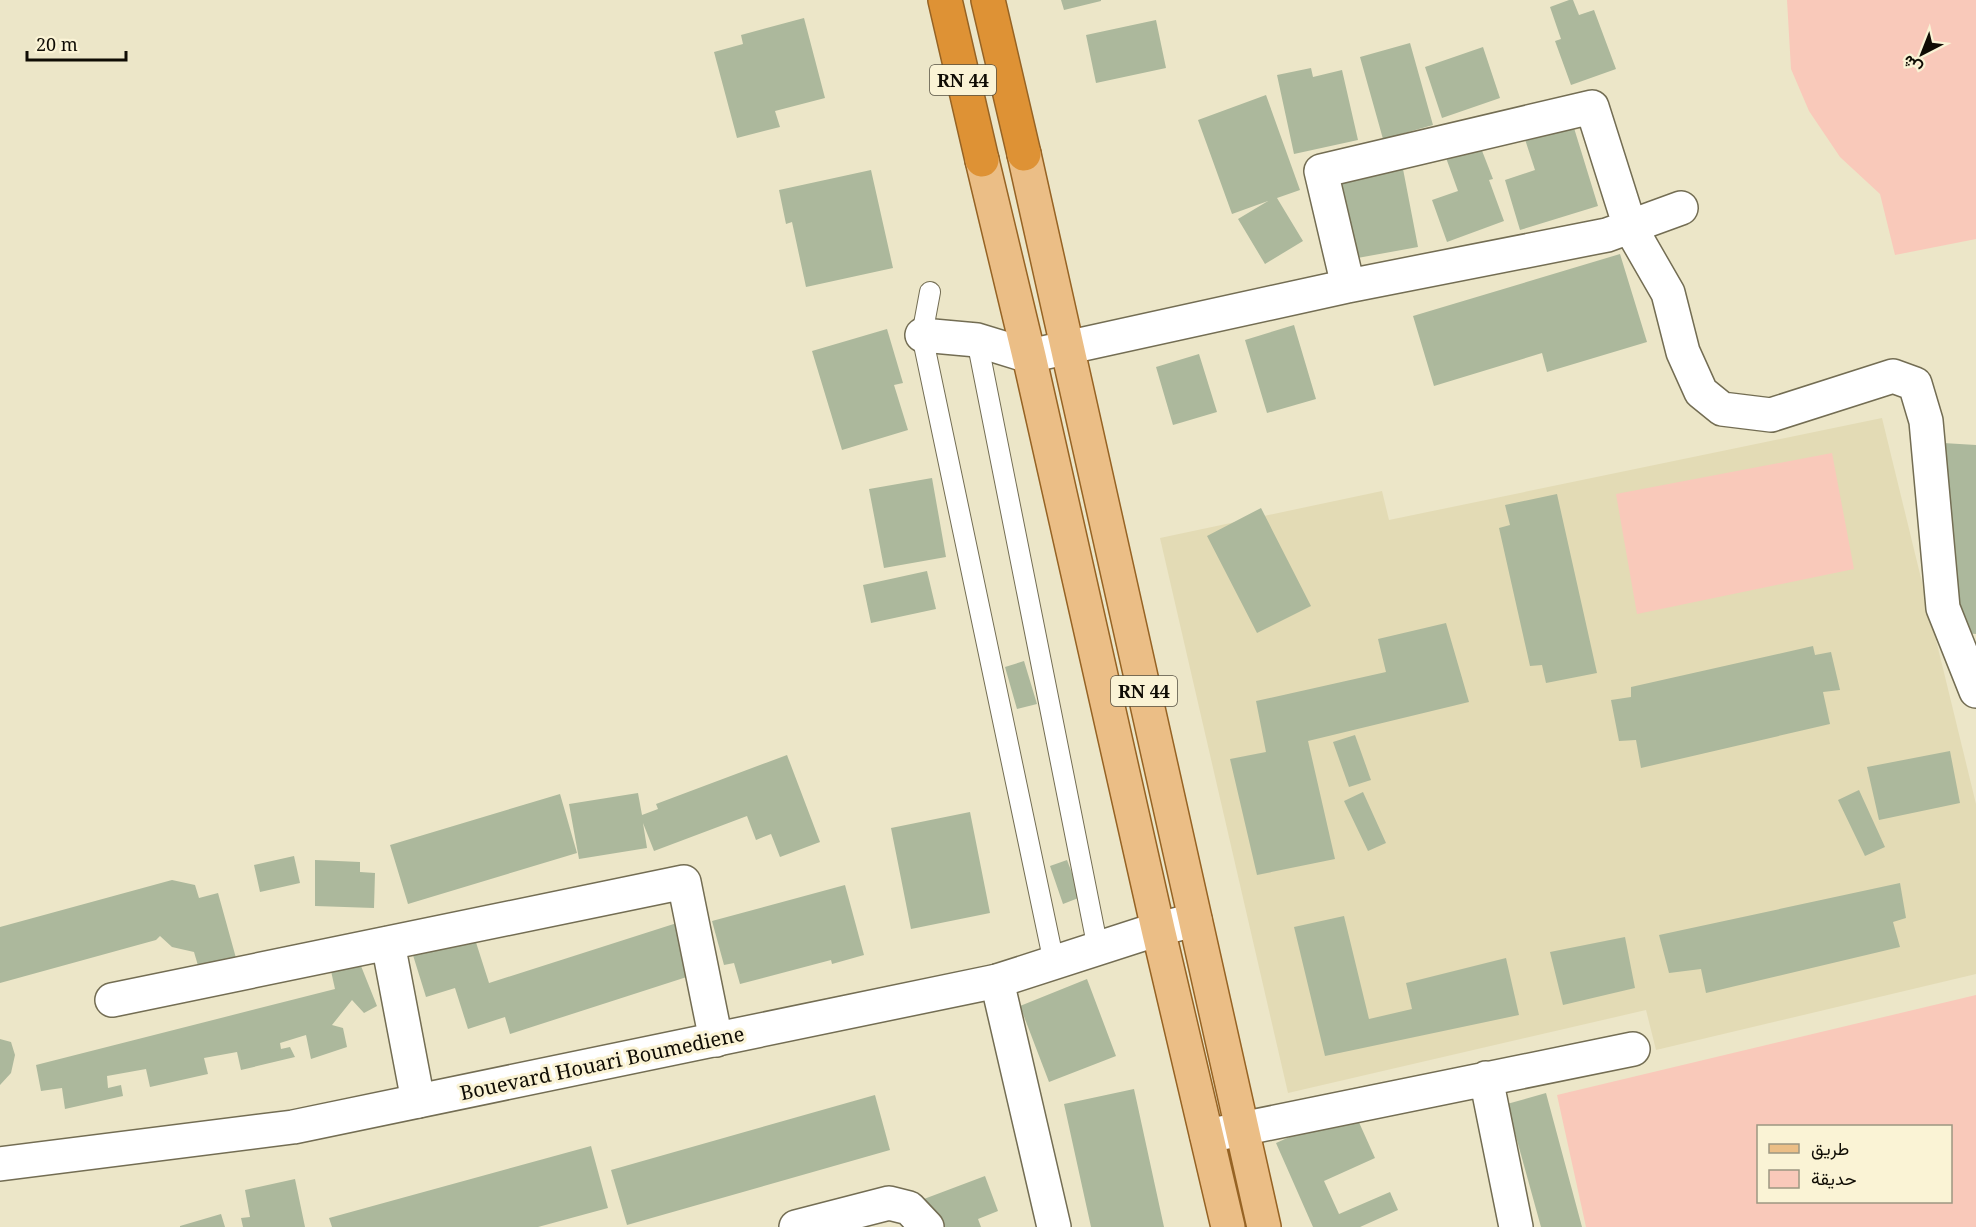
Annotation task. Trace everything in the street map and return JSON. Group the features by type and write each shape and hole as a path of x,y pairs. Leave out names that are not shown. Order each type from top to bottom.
{"highway":[{"name":"RN 44","path":"945,0 982,160"},
{"name":"RN 44","path":"988,0 1024,154"}],"main road":[{"name":"RN 44","path":"1024,154 1264,1227"},
{"name":"RN 44","path":"982,160 1228,1227"}],"street":[{"path":"1348,286 1322,171 1592,106 1630,227 1668,293 1683,352 1701,392 1722,409 1771,415 1893,376 1915,384 1926,422 1943,608 1976,691"},
{"path":"922,335 977,340 1029,356 1348,286 1607,235 1681,208"},
{"path":"112,1000 684,882 716,1040"},
{"name":"Bouevard Houari Boumediene","path":"0,1164 293,1127 997,981 1158,929 1195,920"},
{"path":"388,943 418,1101"},
{"path":"997,981 1054,1227"},
{"path":"1208,1136 1633,1049"},
{"path":"1486,1078 1516,1227"},
{"path":"796,1227 889,1203 909,1208 927,1227"}],"lane":[{"path":"930,292 922,335 1054,963"},
{"path":"977,340 1098,949"}],"shaded area":[{"path":"1882,418 1976,804 1976,974 1656,1050 1646,1010 1288,1093 1160,538 1382,491 1389,520"}],"green space":[{"path":"1787,0 1976,0 1976,239 1895,255 1880,194 1840,157 1809,111 1791,69"},
{"path":"1832,453 1854,569 1637,614 1616,494"},
{"path":"1976,995 1976,1227 1586,1227 1557,1095"}],"building":[{"path":"1061,0 1101,0 1101,1 1064,10"},
{"path":"1573,0 1579,15 1594,10 1616,69 1571,85 1555,41 1561,39 1550,7"},
{"path":"804,18 825,98 775,111 780,127 737,138 714,52 743,44 741,35"},
{"path":"1156,20 1166,68 1096,83 1086,35"},
{"path":"1410,43 1433,125 1383,139 1360,57"},
{"path":"1483,47 1500,98 1442,118 1425,67"},
{"path":"1311,68 1313,77 1342,70 1358,140 1294,154 1277,75"},
{"path":"1266,95 1300,190 1277,198 1303,241 1265,264 1238,219 1268,201 1232,214 1198,120"},
{"path":"1570,115 1598,206 1520,230 1505,180 1535,170 1522,130"},
{"path":"1479,143 1493,179 1489,180 1504,221 1447,242 1432,200 1458,191 1445,155"},
{"path":"1403,169 1418,247 1352,259 1337,182"},
{"path":"871,170 893,268 806,287 792,222 786,224 779,190"},
{"path":"1620,254 1647,342 1547,372 1542,353 1434,386 1413,316"},
{"path":"1294,325 1316,399 1267,413 1245,340"},
{"path":"887,329 903,383 894,385 908,430 842,450 812,351"},
{"path":"1199,354 1217,412 1173,425 1156,367"},
{"path":"1943,443 1976,445 1976,634 1963,633 1937,614"},
{"path":"932,478 946,557 884,568 869,489"},
{"path":"1557,494 1597,673 1546,683 1542,665 1530,666 1499,528 1510,525 1505,505"},
{"path":"1261,508 1311,606 1257,633 1207,536"},
{"path":"927,571 936,609 871,623 863,585"},
{"path":"1446,623 1469,702 1308,741 1335,859 1257,875 1230,759 1266,752 1256,701 1386,672 1378,639"},
{"path":"1813,646 1815,655 1831,652 1840,690 1823,692 1830,724 1641,768 1636,740 1619,741 1611,700 1631,697 1631,687"},
{"path":"1024,661 1037,704 1017,709 1005,667"},
{"path":"1355,735 1371,780 1349,787 1333,742"},
{"path":"1950,751 1960,803 1879,820 1867,767"},
{"path":"787,755 820,842 780,857 771,834 756,840 747,816 654,851 643,823 647,848 579,859 569,804 638,793 642,815 658,809 656,804"},
{"path":"1859,790 1885,847 1865,856 1838,800"},
{"path":"1363,792 1386,843 1368,851 1344,801"},
{"path":"560,794 577,853 408,904 390,845"},
{"path":"970,812 990,913 911,929 891,828"},
{"path":"294,856 300,883 260,892 254,865"},
{"path":"315,860 360,862 360,872 375,873 374,908 315,906"},
{"path":"1067,860 1081,897 1063,904 1050,866"},
{"path":"172,880 195,885 199,898 218,893 236,958 199,969 194,952 172,947 160,936 156,940 0,983 0,927"},
{"path":"1900,883 1906,918 1893,922 1900,947 1706,993 1701,969 1669,973 1659,935"},
{"path":"845,885 864,955 832,964 831,960 740,984 734,963 724,965 712,921"},
{"path":"1344,916 1369,1019 1412,1009 1406,983 1506,958 1519,1015 1325,1056 1294,927"},
{"path":"680,922 696,974 510,1034 505,1017 468,1029 455,988 426,997 412,952 473,933 489,983"},
{"path":"1625,937 1635,988 1563,1005 1550,952"},
{"path":"361,966 377,1006 364,1013 352,1000 332,1025 343,1028 347,1047 311,1059 306,1035 280,1043 281,1049 290,1047 295,1057 241,1070 237,1052 204,1058 208,1074 150,1087 146,1069 107,1076 108,1088 121,1085 123,1096 65,1109 62,1088 41,1091 36,1065 335,989 331,971"},
{"path":"1087,979 1116,1056 1049,1082 1020,1006"},
{"path":"0,1039 11,1042 15,1055 11,1073 0,1085"},
{"path":"1134,1089 1164,1227 1091,1227 1064,1104"},
{"path":"1546,1093 1582,1227 1541,1227 1507,1104"},
{"path":"875,1095 890,1150 627,1225 611,1170"},
{"path":"1353,1109 1375,1158 1324,1181 1339,1214 1390,1192 1398,1210 1360,1227 1313,1227 1276,1143"},
{"path":"591,1146 608,1208 538,1227 332,1227 329,1218"},
{"path":"985,1176 998,1211 978,1219 981,1227 926,1227 916,1202"},
{"path":"295,1179 305,1227 243,1227 241,1218 250,1217 245,1190"},
{"path":"221,1214 225,1227 180,1227 180,1226"}]}
